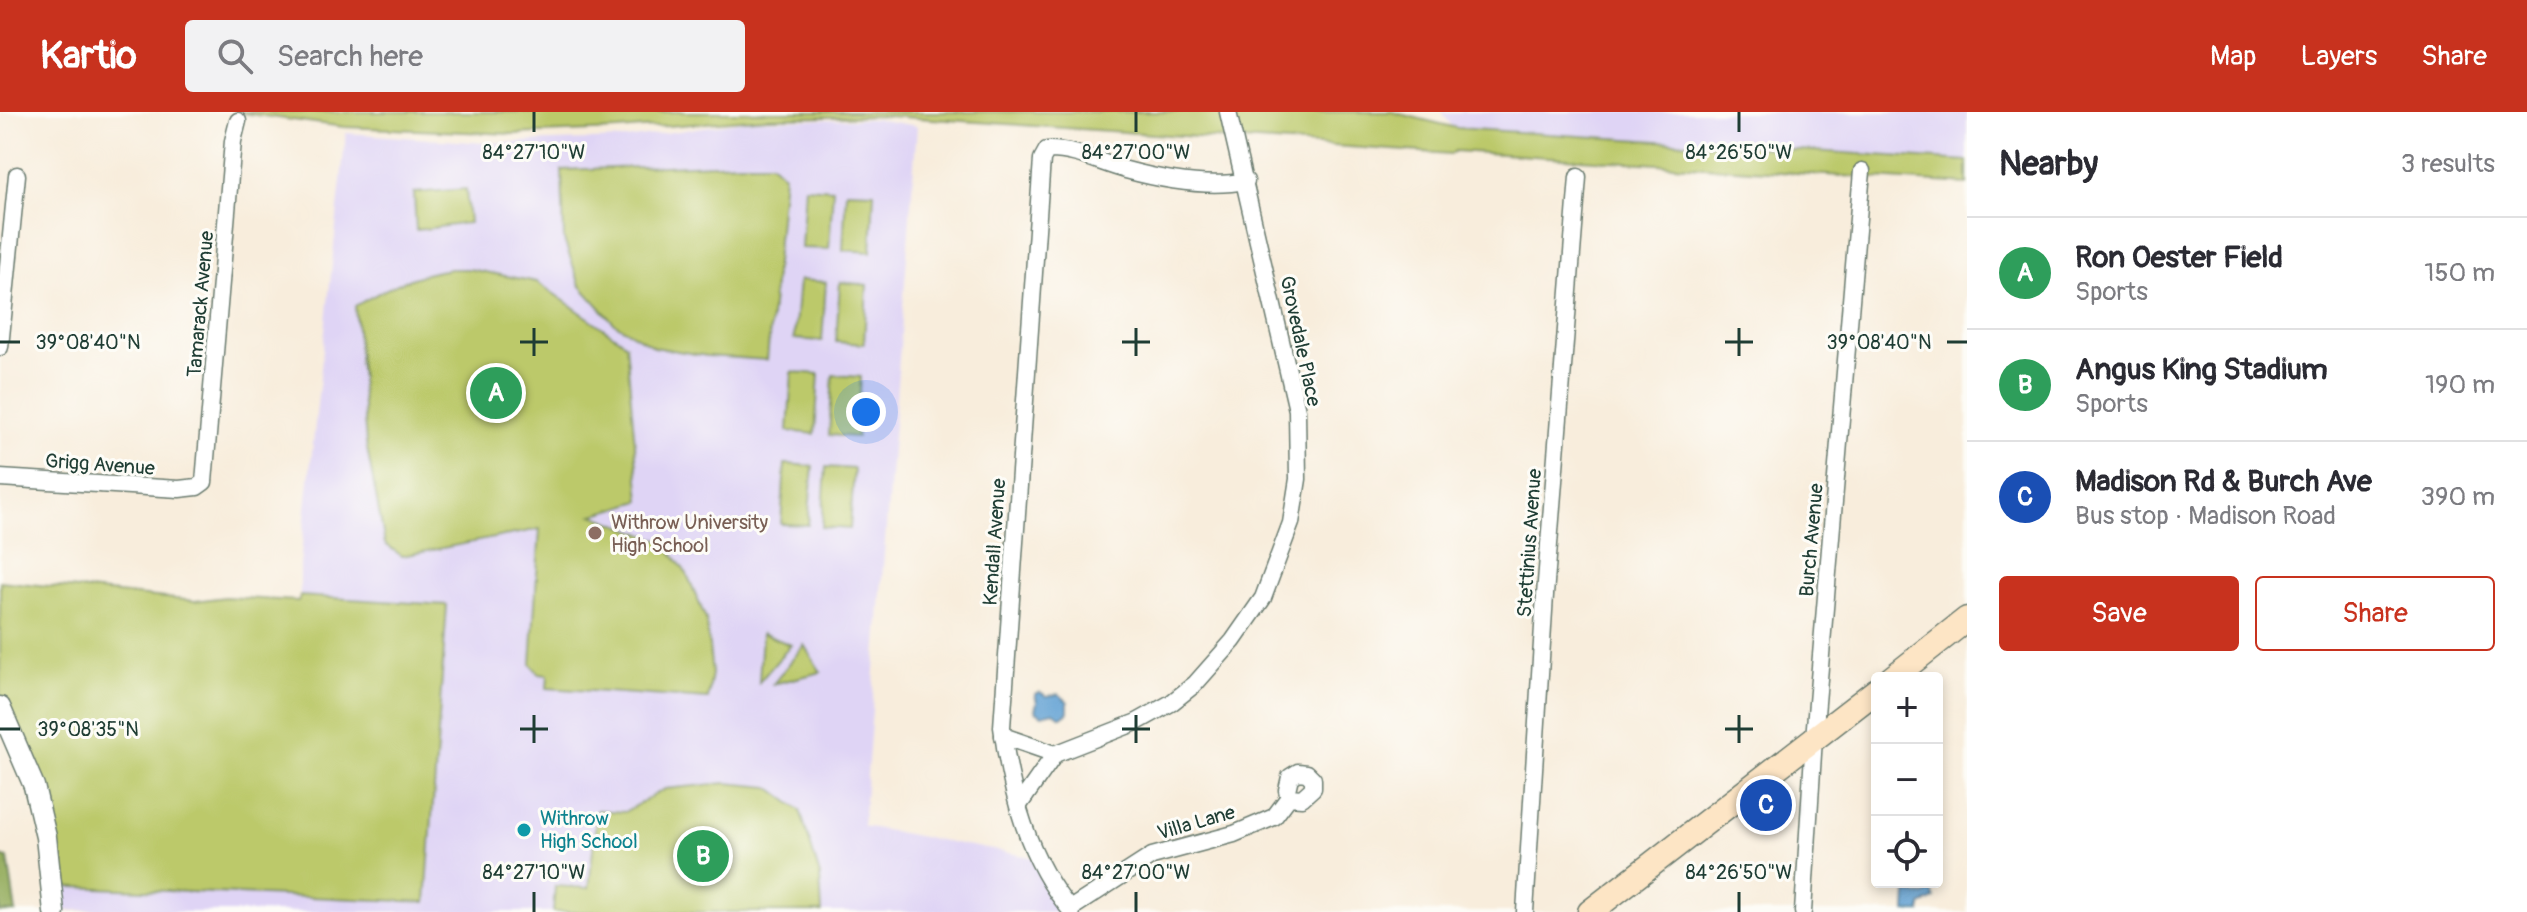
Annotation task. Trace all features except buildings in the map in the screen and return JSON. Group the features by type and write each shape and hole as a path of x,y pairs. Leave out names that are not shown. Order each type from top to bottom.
{"main road":[{"path":"1900,672 1967,619"},
{"path":"1590,912 1871,695"}],"street":[{"name":"Grovedale Place","path":"1055,754 1137,722 1171,703 1195,684 1233,641 1259,605 1283,549 1294,510 1298,479 1297,410 1228,112"},
{"name":"Tamarack Avenue","path":"197,487 204,482 207,456 232,158 238,121"},
{"name":"Kendall Avenue","path":"1071,910 1050,884 1036,858 1019,805 1003,736 1001,707 1042,159 1047,150 1060,150 1128,171 1162,177 1223,185 1246,181"},
{"name":"Burch Avenue","path":"1803,912 1814,738 1862,171"},
{"path":"0,347 17,175"},
{"name":"Stettinius Avenue","path":"1525,912 1545,587 1578,177"},
{"name":"Grigg Avenue","path":"0,478 179,489 197,487"},
{"path":"0,707 34,786 46,837 54,912"},
{"path":"1003,736 1055,754 1019,805"},
{"name":"Villa Lane","path":"1071,910 1152,856 1234,834 1274,817 1289,797"}],"shaded area":[{"path":"1442,112 1967,112 1967,169 1459,136"},
{"name":"Withrow University High School","path":"875,119 917,126 863,826 1036,858 1072,912 54,911 51,886 89,887 447,605 300,596 300,565 346,133 485,143 626,139 751,120"}],"green space":[{"path":"234,112 1392,112 1457,128 1967,161 1967,184 1455,151 1451,154 888,116 767,118 618,130 513,134 344,127"},
{"path":"771,163 784,175 767,360 707,356 654,347 614,323 580,285 564,240 562,170"},
{"path":"805,187 833,189 829,249 801,248"},
{"path":"466,189 469,223 416,230 414,193"},
{"path":"846,191 874,192 871,252 843,250"},
{"path":"469,269 537,282 626,344 640,501 593,515 664,542 687,574 706,619 712,673 708,699 547,688 548,675 539,674 531,664 540,529 402,556 385,544 366,443 355,306 424,274"},
{"path":"799,280 826,282 822,341 794,339"},
{"path":"840,282 867,285 864,344 836,342"},
{"path":"792,372 819,374 815,434 788,431"},
{"path":"833,375 861,377 857,437 829,435"},
{"path":"785,464 813,466 808,525 781,524"},
{"path":"826,467 854,469 850,529 822,527"},
{"path":"0,581 195,601 225,597 298,601 300,596 447,605 426,902 51,886 46,837 0,707"},
{"path":"762,633 791,645 759,682"},
{"path":"804,645 821,672 773,684"},
{"path":"726,783 769,787 800,810 820,876 822,912 553,912 555,886 589,888 597,810 624,812 665,789"},
{"path":"0,856 8,858 16,912 0,912"}],"water":[{"path":"1040,692 1047,696 1059,694 1068,702 1068,712 1061,717 1054,712 1042,715 1035,710 1035,694"},
{"path":"1932,892 1935,899 1921,905 1921,912 1906,912 1907,894 1925,895"}],"place":[{"name":"Ron Oester Field","path":"496,393"},
{"name":"Withrow University High School","path":"595,533"},
{"name":"Madison Rd & Burch Ave","path":"1766,805"},
{"name":"Withrow High School","path":"524,830"},
{"name":"Angus King Stadium","path":"703,856"}]}
